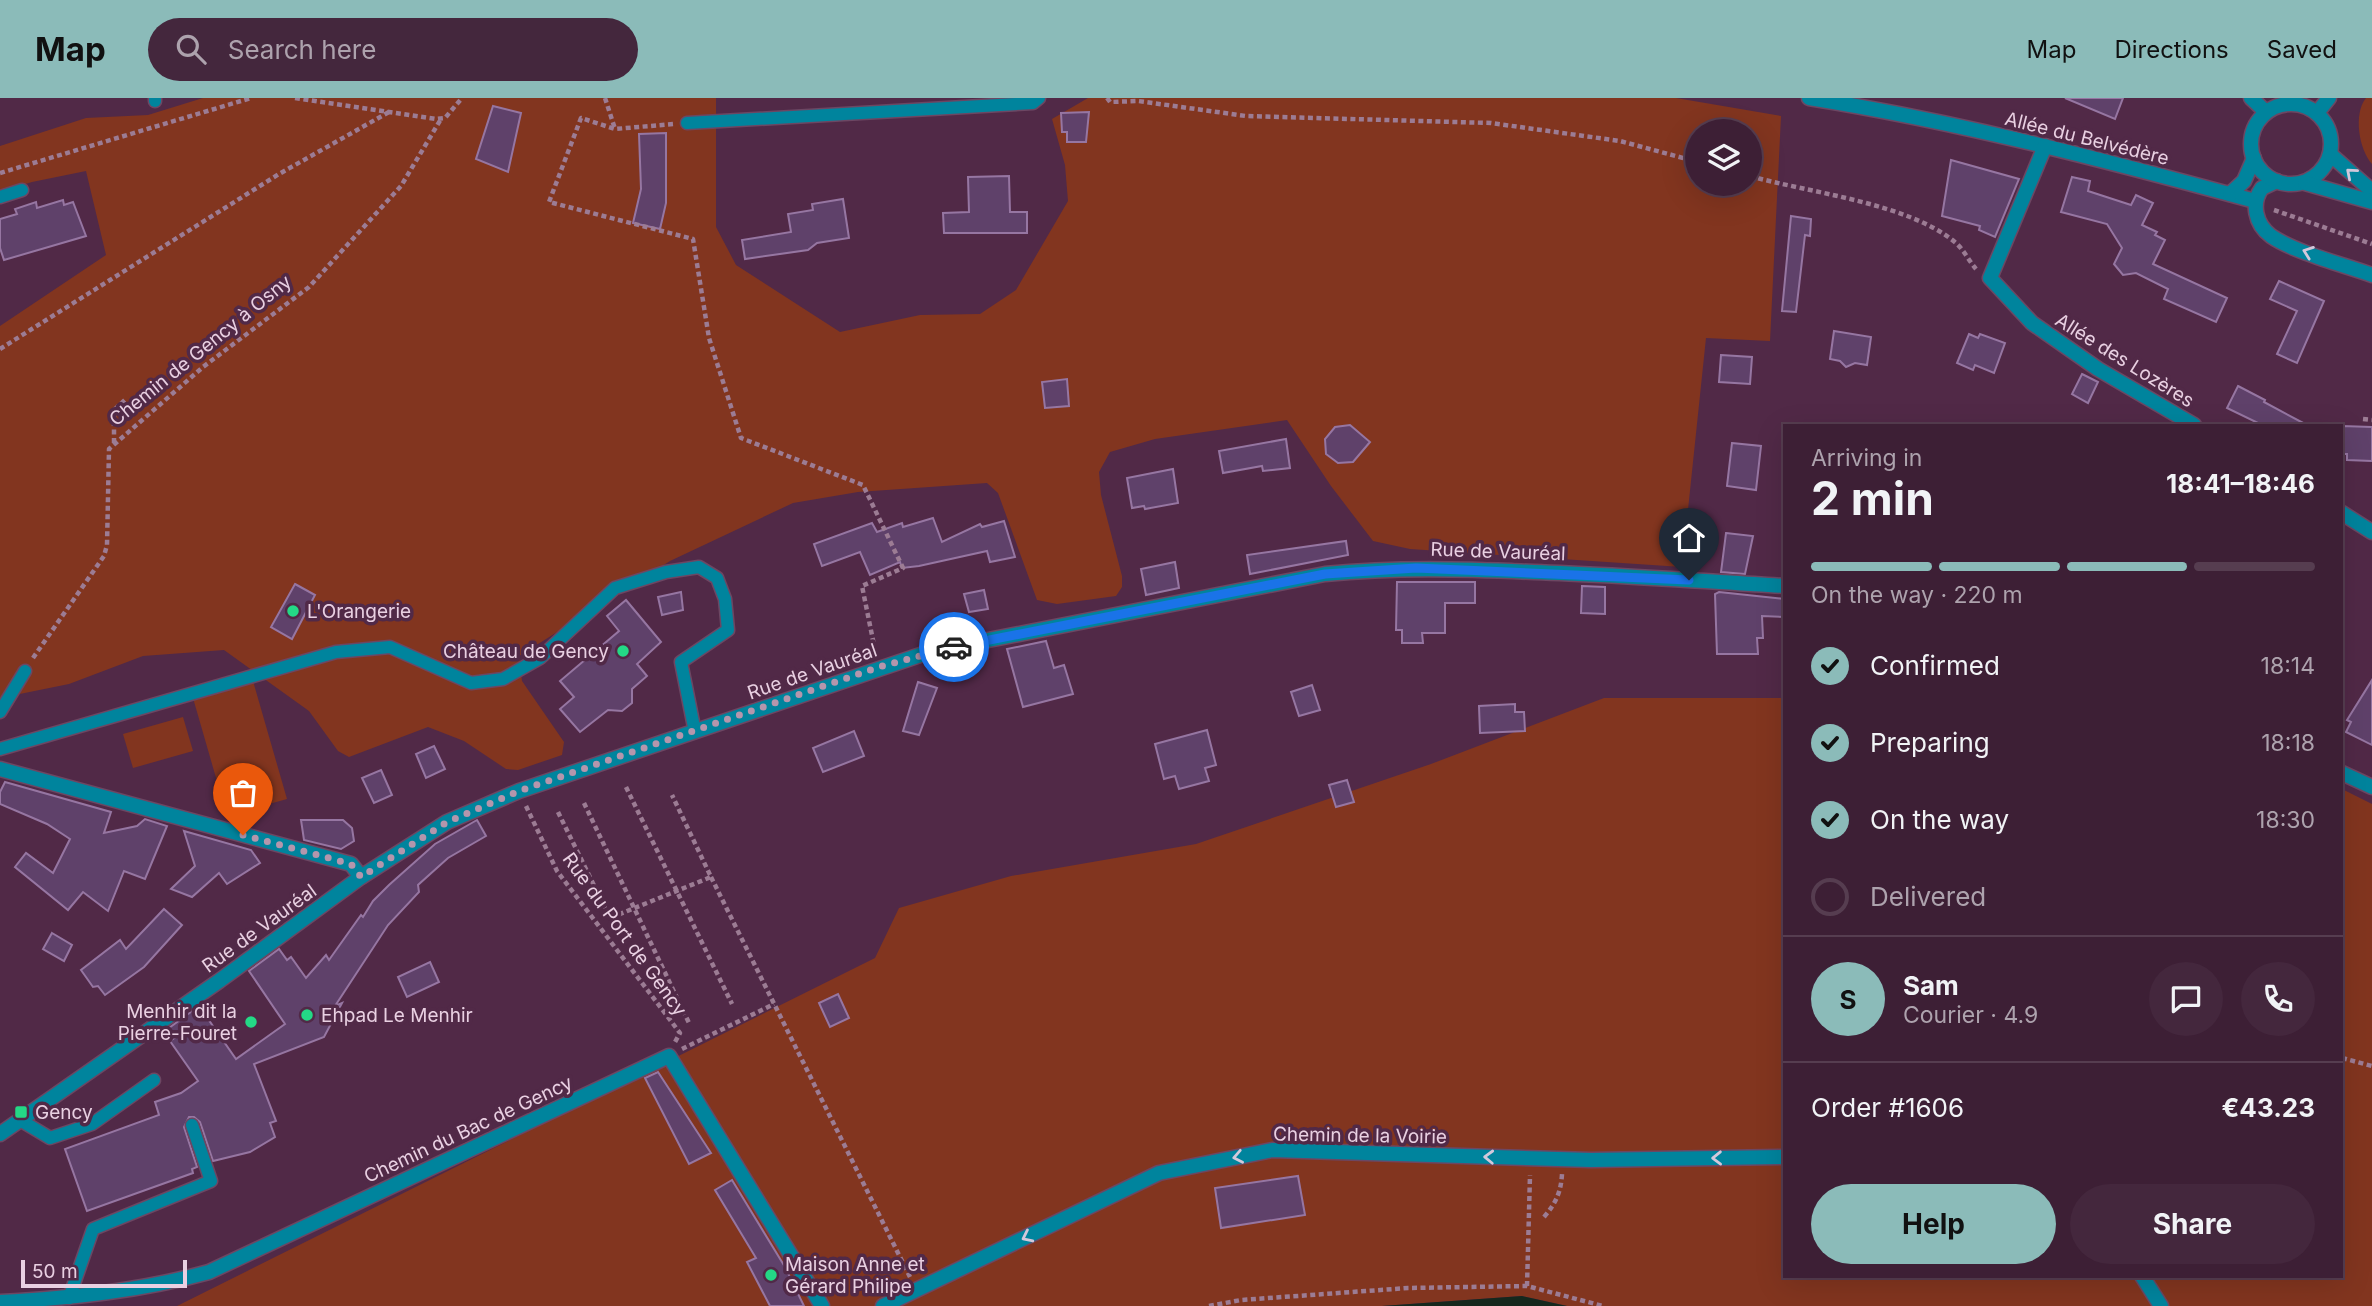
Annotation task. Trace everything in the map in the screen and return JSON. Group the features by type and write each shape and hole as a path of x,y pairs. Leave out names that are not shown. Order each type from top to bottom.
{"street":[{"name":"Allée du Belvédère","path":"1809,98 1868,107 2045,146 2255,200"},
{"path":"2251,98 2266,112"},
{"path":"2318,113 2329,98"},
{"path":"2305,183 2322,170 2330,155 2330,132 2318,113 2296,104 2275,106 2256,124 2251,136 2254,158 2262,172 2277,181 2293,185 2305,183 2372,202"},
{"path":"1990,278 2045,146"},
{"path":"2330,155 2372,191"},
{"path":"2230,194 2242,185 2254,158"},
{"path":"2277,181 2264,186 2255,200 2258,218 2270,235 2372,275"},
{"name":"Allée des Lozères","path":"1990,278 2032,323 2098,369 2192,424"},
{"path":"2343,514 2372,532"},
{"name":"Rue de Vauréal","path":"0,1134 219,981 361,877 447,822 519,791 932,651 1325,574 1416,568 1641,576 1783,586"},
{"path":"0,769 351,864 361,877"},
{"path":"2343,773 2372,787"},
{"path":"669,1056 822,1306"},
{"name":"Chemin du Bac de Gency","path":"0,1302 69,1298 166,1284 209,1272 669,1056"},
{"name":"Chemin de la Voirie","path":"883,1306 1159,1173 1272,1150 1564,1159 1783,1157"},
{"path":"2143,1278 2161,1306"}],"lane":[{"path":"687,123 1033,103 1039,98"},
{"path":"0,197 22,190"},
{"path":"0,749 336,652 390,647 471,684 503,679 540,658 615,588 666,572 699,567 717,578 725,599 728,630 681,662 695,732"},
{"path":"0,712 25,671"},
{"path":"20,1120 50,1138 92,1124 154,1080"},
{"path":"69,1298 93,1229 211,1181 192,1125"}],"path":[{"path":"0,173 251,98"},
{"path":"295,98 441,119"},
{"name":"Chemin de Gency à Osny","path":"25,671 104,556 107,545 107,455 114,444 203,367 309,287 401,186 441,119 462,98"},
{"path":"605,98 615,129"},
{"path":"1107,98 1110,102 1138,101 1247,116 1491,123 1620,141 1685,158"},
{"path":"0,349 279,174 389,112"},
{"path":"687,123 615,129 581,118 549,202 693,239 709,338 741,438 863,485 903,568 862,586 873,638"},
{"path":"1762,179 1856,201 1919,220 1957,244 1975,268 1990,278"},
{"path":"2255,200 2278,213 2372,244"},
{"path":"114,444 114,410 127,398"},
{"path":"2363,419 2372,420"},
{"path":"626,787 733,1004"},
{"name":"Rue du Port de Gency","path":"519,791 557,871 680,1033 669,1056"},
{"path":"672,795 916,1290"},
{"path":"584,803 636,907 689,1023"},
{"path":"558,812 610,918 711,877"},
{"path":"669,1056 774,1004"},
{"path":"2343,1058 2372,1066"},
{"path":"1527,1286 1530,1158"},
{"path":"1544,1217 1555,1205 1561,1190 1564,1159"},
{"path":"1209,1306 1241,1300 1408,1288 1527,1286 1603,1306"}],"shaded area":[{"path":"203,98 716,98 716,227 736,265 840,332 920,315 980,314 1016,290 1068,201 1065,165 1052,119 1088,98 1676,98 1781,116 1770,341 1706,338 1682,567 1410,549 1373,541 1331,486 1287,420 1155,439 1110,452 1099,472 1101,495 1122,576 1122,587 1116,596 1057,604 1037,600 998,493 987,483 858,492 793,503 670,561 519,656 522,681 564,742 562,755 518,770 506,769 464,741 428,727 349,757 338,751 309,711 224,650 143,656 69,684 0,698 0,326 106,255 86,171 32,182 0,192 0,146 86,118 148,115"},
{"path":"2366,98 2372,98 2372,164 2367,158 2359,132 2360,113"},
{"path":"253,681 287,799 227,816 193,698"},
{"path":"1604,698 1783,698 1783,1278 2343,1278 2343,790 2372,804 2372,1306 1567,1306 1522,1296 1382,1306 177,1306 875,958 899,908 1011,876 1196,844 1431,764"},
{"path":"183,717 193,751 133,768 123,734"},
{"path":"1522,1296 1567,1306 1382,1306"}],"building":[{"path":"2065,98 2123,98 2115,119"},
{"path":"493,106 521,113 508,172 476,159"},
{"path":"1089,112 1086,142 1067,142 1067,132 1062,132 1061,113"},
{"path":"666,133 666,203 660,229 633,223 641,189 639,134"},
{"path":"1951,160 2019,179 1995,237 1979,230 1980,226 1942,216"},
{"path":"1009,176 1010,212 1027,212 1027,233 944,233 943,213 969,212 968,177"},
{"path":"2072,177 2090,181 2088,191 2131,205 2136,195 2153,203 2142,225 2157,232 2155,235 2165,240 2153,264 2227,298 2216,322 2164,299 2168,289 2136,273 2123,275 2114,264 2122,248 2107,224 2061,212"},
{"path":"843,199 849,238 817,243 808,250 745,259 742,240 791,232 788,214 813,210 812,204"},
{"path":"63,200 64,205 73,202 86,236 4,260 0,248 0,219 17,214 15,209 36,202 37,208"},
{"path":"1791,216 1811,219 1810,236 1805,235 1796,312 1782,311"},
{"path":"2279,281 2324,301 2297,363 2277,354 2297,311 2270,299"},
{"path":"1834,331 1871,337 1867,365 1855,363 1846,367 1840,361 1830,359"},
{"path":"1969,334 1978,338 1980,334 2005,343 1994,373 1975,365 1973,370 1957,363"},
{"path":"1721,355 1752,357 1750,384 1719,382"},
{"path":"2082,374 2098,382 2088,403 2072,394"},
{"path":"1067,379 1069,406 1045,408 1042,382"},
{"path":"2238,386 2305,424 2260,424 2227,408"},
{"path":"1350,425 1370,442 1353,462 1338,463 1326,454 1325,439 1335,427"},
{"path":"2343,426 2372,427 2372,461 2347,460 2347,454 2343,454"},
{"path":"1286,439 1290,468 1263,471 1262,466 1223,473 1219,451"},
{"path":"1732,443 1761,446 1756,490 1727,486"},
{"path":"1173,469 1178,503 1145,509 1144,506 1132,508 1127,478"},
{"path":"933,518 942,542 980,524 982,527 1004,521 1015,557 990,562 987,551 919,566 902,568 900,562 870,575 860,552 822,566 814,544 872,523 877,532 902,523 903,527"},
{"path":"1726,533 1753,536 1745,574 1721,572"},
{"path":"1346,541 1348,555 1250,574 1247,555"},
{"path":"1175,562 1179,588 1146,595 1141,569"},
{"path":"1397,582 1475,582 1475,603 1445,603 1445,633 1422,633 1423,643 1402,643 1402,630 1396,630"},
{"name":"L'Orangerie","path":"295,584 315,595 292,639 271,627"},
{"path":"1582,586 1605,587 1605,614 1581,613"},
{"path":"984,590 988,609 969,612 964,594"},
{"path":"681,592 683,610 662,615 658,597"},
{"path":"1719,592 1783,599 1783,617 1762,616 1763,638 1757,638 1758,654 1717,654 1715,594"},
{"name":"Château de Gency","path":"626,600 661,642 637,664 647,676 632,689 632,703 622,711 608,710 580,732 560,709 574,697 560,681 619,631 607,616"},
{"path":"1046,641 1054,668 1064,665 1073,694 1023,707 1007,649"},
{"path":"2372,680 2372,745 2346,732 2351,722 2347,720"},
{"path":"918,682 937,688 919,735 903,731"},
{"path":"1312,685 1320,710 1299,716 1291,692"},
{"path":"1515,704 1515,712 1524,712 1525,731 1480,733 1479,706"},
{"path":"1207,730 1216,765 1205,768 1209,781 1179,789 1175,776 1164,779 1155,744"},
{"path":"854,731 864,756 823,772 813,748"},
{"path":"434,746 445,769 426,778 416,754"},
{"path":"381,770 392,795 374,803 362,778"},
{"path":"1347,780 1354,802 1336,807 1329,785"},
{"path":"5,782 111,812 104,833 137,826 145,819 167,826 145,879 124,871 108,911 83,892 68,910 15,867 26,853 53,873 70,839 47,824 0,804 0,792"},
{"path":"301,820 343,820 352,828 354,841 341,849 304,840"},
{"name":"Ehpad Le Menhir","path":"477,820 486,836 448,858 418,885 419,892 388,925 335,1006 342,1003 324,1037 254,1064 276,1121 270,1123 275,1137 250,1152 213,1161 200,1122 189,1117 184,1127 197,1167 192,1169 193,1173 87,1211 65,1149 159,1115 155,1102 181,1093 198,1081 170,1041 176,1037 169,1028 199,1006 236,1059 285,1024 249,971 279,949 287,960 291,957 306,978 326,955 329,960 361,915 363,917 373,901 389,885 435,844"},
{"path":"184,831 251,850 260,863 227,884 219,873 192,897 171,889 195,866"},
{"path":"164,909 182,925 144,967 105,995 98,986 93,987 81,970 120,940 126,949"},
{"path":"52,933 72,945 64,961 43,949"},
{"path":"430,962 439,982 407,997 398,977"},
{"path":"838,994 849,1018 830,1027 819,1003"},
{"path":"658,1072 711,1153 689,1164 645,1078"},
{"path":"1298,1176 1305,1215 1221,1228 1215,1188"},
{"path":"732,1180 785,1267 804,1306 770,1306 747,1262 756,1258 715,1190"}],"way so far":[{"path":"243,835 351,864 356,867 361,877 447,822 519,791 879,667 954,647"}],"place":[{"name":"L'Orangerie","path":"293,611"},
{"name":"Château de Gency","path":"623,651"},
{"name":"Ehpad Le Menhir","path":"307,1015"},
{"name":"Menhir dit la Pierre-Fouret","path":"251,1022"},
{"name":"Gency","path":"21,1112"},
{"name":"Maison Anne et Gérard Philipe","path":"771,1275"}],"route":[{"path":"954,647 1325,574 1366,570 1416,568 1689,580"}]}
